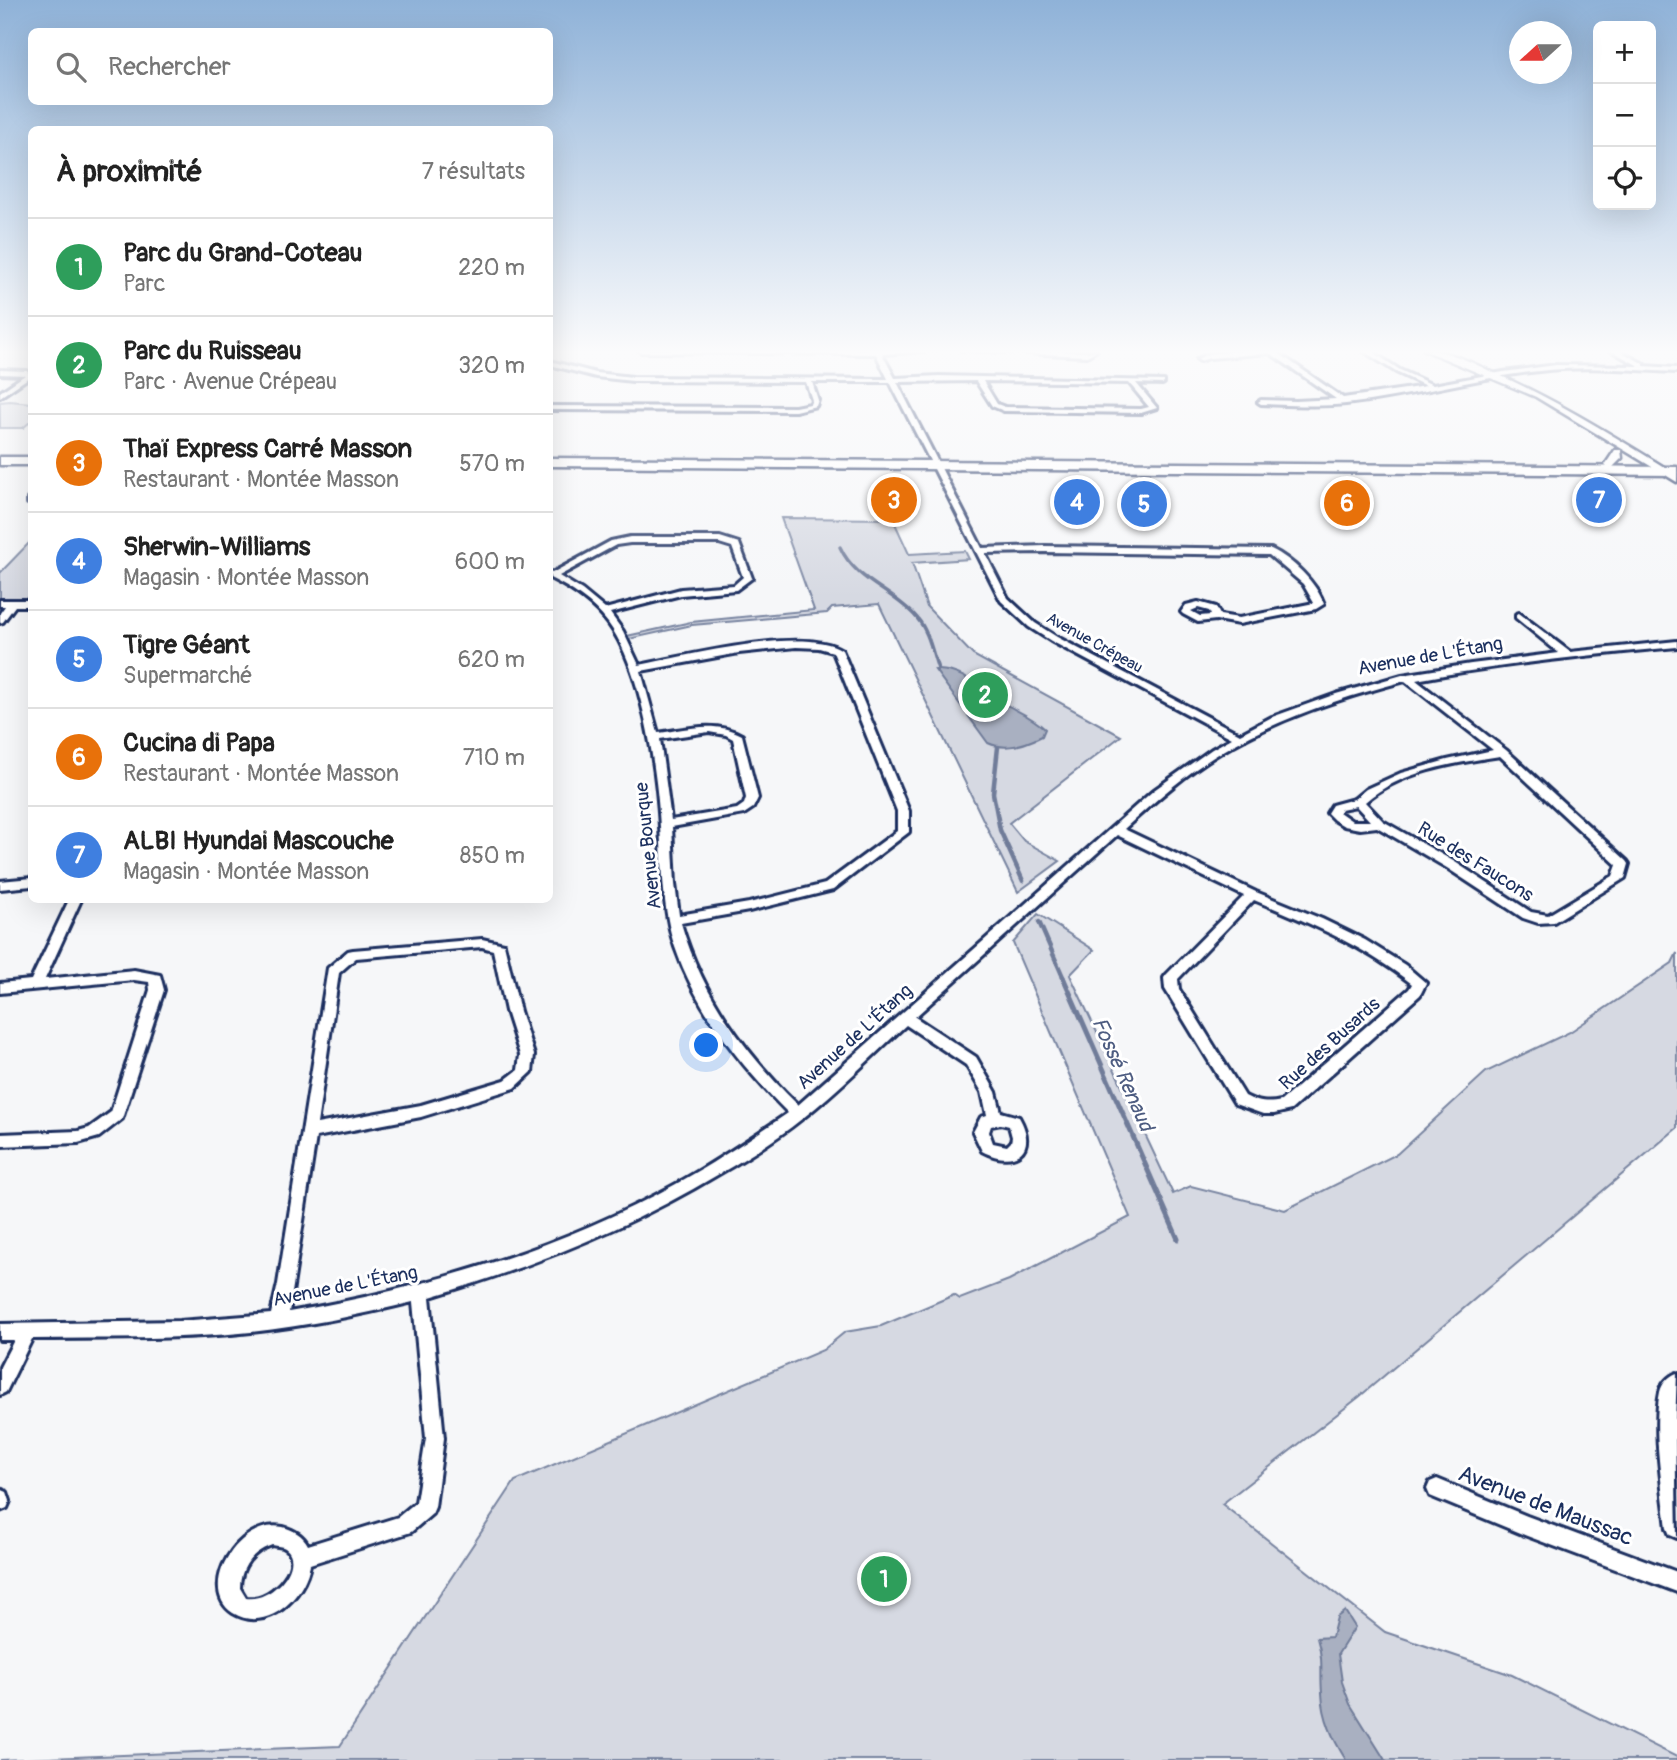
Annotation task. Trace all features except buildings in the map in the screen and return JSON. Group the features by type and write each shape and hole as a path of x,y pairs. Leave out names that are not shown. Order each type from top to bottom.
{"main road":[{"path":"0,455 28,455"},
{"path":"553,456 687,460 1657,469 1677,465"},
{"path":"553,462 687,460"},
{"path":"0,461 28,461"},
{"path":"934,462 1610,465 1657,469"}],"street":[{"name":"Avenue Crépeau","path":"919,432 1002,595 1032,625 1237,736"},
{"path":"1587,432 1618,452 1677,479"},
{"path":"1599,432 1657,469 1677,488"},
{"path":"1610,465 1618,458 1618,452"},
{"path":"553,574 614,543 630,540 720,540 736,545 748,578 736,587 681,592 604,612"},
{"path":"979,551 1045,549 1271,552 1311,588 1319,599 1319,604 1313,607 1245,621 1216,617"},
{"name":"Avenue Bourque","path":"553,576 604,612 624,640 635,669 653,737 666,824 674,920 692,971 716,1016 744,1057 798,1114"},
{"path":"0,603 28,603"},
{"path":"0,620 12,603"},
{"path":"1519,617 1568,655"},
{"name":"Avenue de L'Étang","path":"0,1332 191,1328 278,1321 421,1293 529,1259 602,1230 690,1186 798,1114 1185,769 1237,736 1296,709 1406,677 1470,666 1677,643"},
{"path":"635,669 765,647 825,644 837,650 902,811 903,832 829,887 749,907 674,920"},
{"name":"Rue des Faucons","path":"1358,802 1379,823 1538,919 1550,919 1619,878 1623,864 1502,752 1406,677"},
{"path":"653,737 718,729 731,732 738,737 752,798 749,806 740,812 666,824"},
{"name":"Rue des Faucons","path":"1379,823 1363,827 1350,825 1333,813 1336,807 1358,802 1392,780 1443,764 1502,752"},
{"name":"Rue des Busards","path":"1116,830 1252,895 1333,929 1376,953 1419,983 1415,992 1286,1106 1270,1111 1252,1107 1240,1100 1172,989 1171,978 1252,895"},
{"path":"0,885 28,882"},
{"path":"35,985 74,903"},
{"path":"278,1321 333,971 353,954 482,943 499,947 513,1011 527,1055 525,1072 510,1084 421,1111 309,1132"},
{"path":"0,988 134,975 155,978 157,990 117,1115 94,1133 78,1137 0,1140"},
{"path":"906,1018 971,1061 989,1092 995,1119"},
{"path":"302,1557 404,1525 425,1507 435,1438 421,1293"},
{"path":"0,1386 27,1331"},
{"path":"1677,1381 1669,1391 1666,1423 1677,1528"},
{"name":"Avenue de Maussac","path":"1437,1489 1527,1527 1677,1582"}],"shaded area":[{"path":"781,518 893,519 909,554 965,551 969,559 912,563 927,607 973,655 1121,736 1009,823 1024,841 1060,861 1018,892 879,604 832,608 827,613 692,625 629,639 627,636 691,622 814,610"},
{"path":"28,544 28,605 0,605 0,573"},
{"path":"1038,914 1094,950 1070,975 1173,1194 1191,1186 1285,1210 1397,1154 1486,1072 1570,1032 1672,963 1677,953 1677,1128 1359,1397 1222,1504 1385,1632 1512,1675 1677,1757 1677,1760 0,1760 340,1746 515,1481 823,1350 845,1332 881,1326 954,1295 960,1299 1009,1280 1130,1217 1013,943"}],"water":[{"path":"935,670 954,672 971,681 1040,725 1045,729 1042,736 1015,746 1002,747 988,743"},
{"path":"1345,1611 1355,1627 1338,1654 1342,1682 1350,1704 1385,1760 1346,1760 1327,1720 1317,1638 1332,1637 1337,1617"}],"waterway":[{"name":"Fossé Renaud","path":"840,547 855,569 917,618 927,636 938,669"},
{"name":"Fossé Renaud","path":"998,747 993,793 1000,830 1023,881"},
{"name":"Fossé Renaud","path":"1039,922 1064,979"},
{"name":"Fossé Renaud","path":"1063,977 1178,1239"}],"place":[{"name":"Thaï Express Carré Masson","path":"894,500"},
{"name":"ALBI Hyundai Mascouche","path":"1599,500"},
{"name":"Sherwin-Williams","path":"1077,502"},
{"name":"Cucina di Papa","path":"1347,503"},
{"name":"Tigre Géant","path":"1144,504"},
{"name":"Parc du Ruisseau","path":"985,695"},
{"name":"Parc du Grand-Coteau","path":"884,1579"}]}
